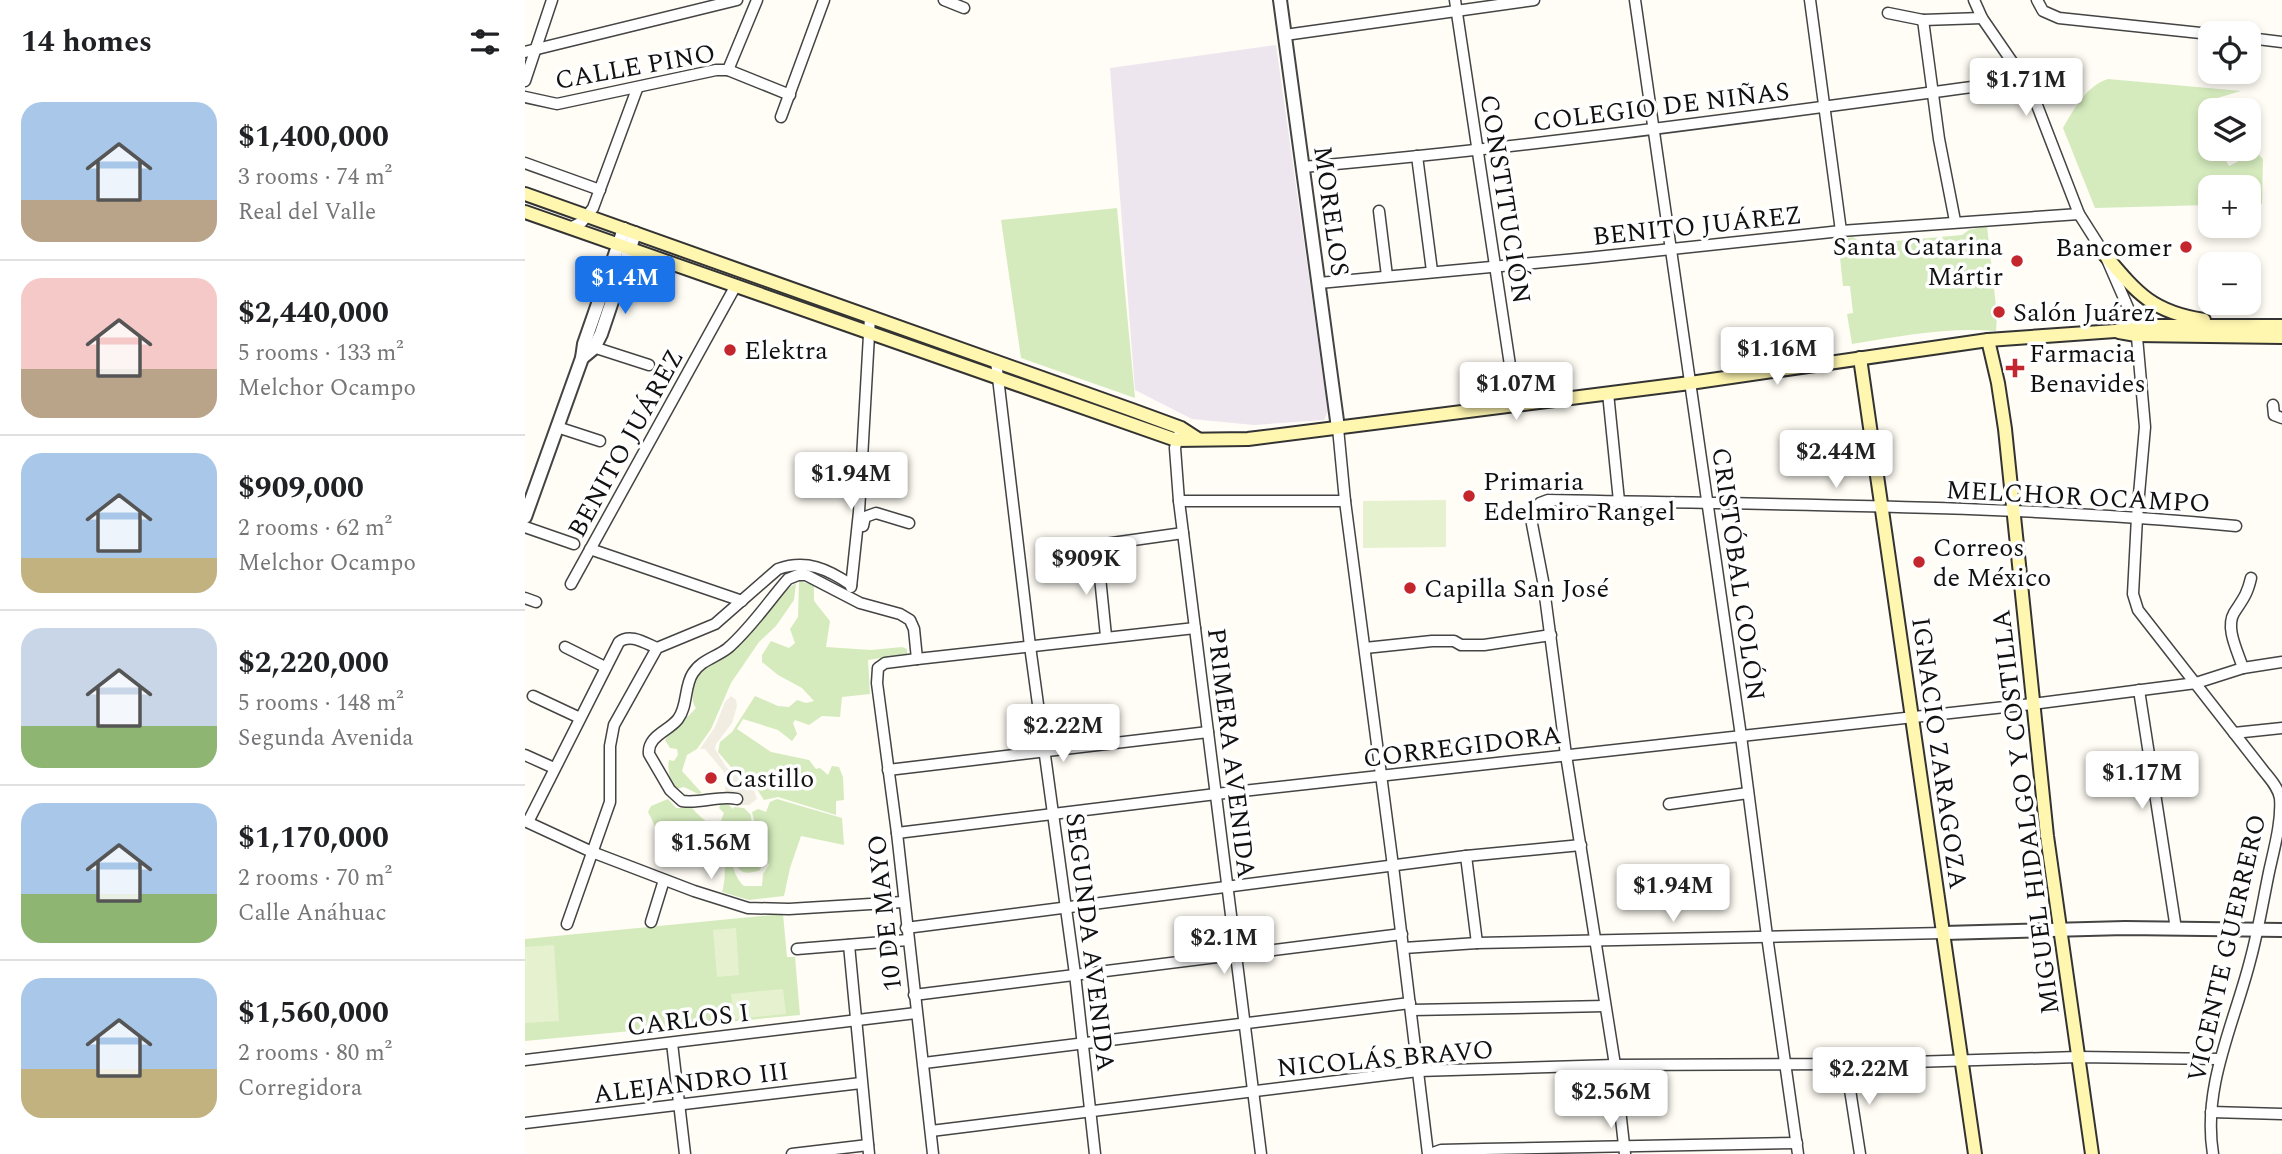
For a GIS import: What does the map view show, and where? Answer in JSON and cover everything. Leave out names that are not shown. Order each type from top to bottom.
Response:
[{"type":"main road","points":[[526,195],[996,361],[1179,434]]},
{"type":"main road","points":[[525,212],[998,378],[1198,439],[1248,439],[1338,428],[2065,333],[2282,327]]},
{"type":"main road","points":[[2105,255],[2136,292],[2158,307],[2195,319],[2245,326]]},
{"type":"main road","points":[[2136,330],[2282,337]]},
{"type":"main road","name":"MIGUEL HIDALGO Y COSTILLA","points":[[1988,341],[1998,383],[2014,511],[2032,704],[2092,1154]]},
{"type":"main road","name":"IGNACIO ZARAGOZA","points":[[1860,358],[1975,1154]]},
{"type":"street","points":[[525,81],[552,0]]},
{"type":"street","points":[[525,52],[737,0]]},
{"type":"street","points":[[728,71],[757,0]]},
{"type":"street","points":[[781,117],[824,0]]},
{"type":"street","points":[[944,0],[964,8]]},
{"type":"street","name":"MORELOS","points":[[1280,0],[1338,428]]},
{"type":"street","points":[[1285,35],[1455,5],[1534,0]]},
{"type":"street","name":"CRISTÓBAL COLÓN","points":[[1635,0],[1798,1149]]},
{"type":"street","points":[[1810,0],[1841,231]]},
{"type":"street","name":"VICENTE GUERRERO","points":[[1974,0],[1982,18],[2024,80],[2049,132],[2079,214],[2105,255],[2136,330],[2145,427],[2137,517],[2133,594],[2135,603],[2163,644],[2280,790],[2278,827],[2251,961],[2220,1059],[2211,1112],[2213,1154]]},
{"type":"street","points":[[2037,0],[2043,10],[2059,18],[2198,33]]},
{"type":"street","name":"CONSTITUCIÓN","points":[[1455,5],[1516,405]]},
{"type":"street","points":[[1888,13],[1923,20],[1982,18]]},
{"type":"street","points":[[1923,20],[1939,139],[1955,221]]},
{"type":"street","points":[[2261,39],[2282,41]]},
{"type":"street","name":"CALLE PINO","points":[[525,97],[557,104],[637,89],[703,72],[728,71],[790,95]]},
{"type":"street","name":"COLEGIO DE NIÑAS","points":[[1303,167],[1652,128],[2024,80]]},
{"type":"street","points":[[570,228],[589,216],[637,89]]},
{"type":"street","points":[[1417,156],[1432,271]]},
{"type":"street","points":[[525,163],[600,190]]},
{"type":"street","points":[[1379,211],[1387,276]]},
{"type":"street","name":"BENITO JUÁREZ","points":[[1319,283],[1841,231],[2079,214]]},
{"type":"street","points":[[525,517],[629,231]]},
{"type":"street","name":"BENITO JUÁREZ","points":[[572,584],[735,287]]},
{"type":"street","points":[[849,598],[859,512],[870,317]]},
{"type":"street","points":[[589,346],[649,365]]},
{"type":"street","name":"SEGUNDA AVENIDA","points":[[996,361],[1030,646],[1084,1044],[1095,1154]]},
{"type":"street","points":[[1608,393],[1619,501]]},
{"type":"street","points":[[2273,405],[2274,415],[2282,418]]},
{"type":"street","points":[[557,427],[600,441]]},
{"type":"street","points":[[1338,428],[1345,501],[1429,1154],[1441,1150],[1798,1149]]},
{"type":"street","name":"PRIMERA AVENIDA","points":[[1179,434],[1179,501],[1261,1154]]},
{"type":"street","name":"MELCHOR OCAMPO","points":[[1551,635],[1532,524],[1532,515],[1540,503],[1548,500],[1708,501],[2014,511],[2137,517],[2236,526]]},
{"type":"street","points":[[1179,501],[1345,501]]},
{"type":"street","points":[[851,585],[858,565],[866,517],[876,513],[909,523]]},
{"type":"street","points":[[525,527],[574,544]]},
{"type":"street","points":[[1106,636],[1097,548],[1105,544],[1183,533]]},
{"type":"street","points":[[590,549],[742,601]]},
{"type":"street","points":[[567,924],[610,802],[610,746],[614,725],[657,648],[715,624],[778,569],[797,564],[814,565],[851,585]]},
{"type":"street","points":[[737,799],[725,797],[681,801],[670,790],[649,754],[651,742],[678,720],[689,681],[698,667],[726,649],[761,613],[788,579],[798,575],[806,575],[849,598],[900,614],[910,620],[914,629],[917,659],[1195,628]]},
{"type":"street","points":[[2243,668],[2231,624],[2234,614],[2248,593],[2251,578]]},
{"type":"street","points":[[525,598],[536,602]]},
{"type":"street","points":[[1365,648],[1432,641],[1484,645],[1551,635],[1566,755],[1615,1065],[1625,1149]]},
{"type":"street","points":[[657,648],[625,637],[619,642],[526,821],[593,852],[734,904],[762,910],[903,902]]},
{"type":"street","points":[[565,647],[605,667]]},
{"type":"street","name":"10 DE MAYO","points":[[917,659],[885,663],[878,668],[877,683],[897,833],[933,1154]]},
{"type":"street","name":"CORREGIDORA","points":[[897,833],[1216,794],[2032,704],[2196,683],[2243,668],[2282,662]]},
{"type":"street","points":[[2139,690],[2176,929]]},
{"type":"street","points":[[533,695],[580,718]]},
{"type":"street","points":[[2234,733],[2282,728]]},
{"type":"street","points":[[888,770],[1208,732]]},
{"type":"street","points":[[525,755],[554,768]]},
{"type":"street","points":[[1669,804],[1748,793]]},
{"type":"street","points":[[907,928],[1466,856],[1581,845]]},
{"type":"street","points":[[1466,856],[1477,943]]},
{"type":"street","points":[[650,922],[664,880]]},
{"type":"street","points":[[1404,948],[1477,943],[1767,936],[2176,929],[2282,930]]},
{"type":"street","points":[[914,995],[1402,934]]},
{"type":"street","points":[[797,949],[908,940]]},
{"type":"street","points":[[792,1154],[869,1149],[849,945]]},
{"type":"street","points":[[923,1063],[1245,1022],[1411,1007],[1605,1006]]},
{"type":"street","name":"CARLOS I","points":[[525,1060],[916,1013]]},
{"type":"street","points":[[672,1043],[685,1154]]},
{"type":"street","name":"NICOLÁS BRAVO","points":[[931,1131],[1418,1071],[2078,1057],[2220,1059]]},
{"type":"street","points":[[1846,1064],[1860,1154]]},
{"type":"street","name":"ALEJANDRO III","points":[[525,1123],[861,1083]]},
{"type":"street","points":[[2211,1112],[2282,1114]]},
{"type":"shaded area","points":[[1276,45],[1328,411],[1324,420],[1254,425],[1192,419],[1135,390],[1110,68]]},
{"type":"shaded area","points":[[731,696],[736,700],[737,706],[732,723],[715,749],[726,767],[753,788],[757,799],[749,805],[732,805],[726,800],[724,772],[705,749],[700,749],[715,727],[725,702]]},
{"type":"green space","points":[[2108,79],[2241,91],[2217,98],[2198,98],[2198,161],[2226,161],[2229,166],[2239,161],[2261,161],[2261,157],[2262,204],[2261,175],[2198,175],[2198,205],[2095,208],[2063,128],[2076,106],[2100,82]]},
{"type":"green space","points":[[1117,208],[1135,398],[1021,358],[1001,220]]},
{"type":"green space","points":[[1987,226],[1997,315],[1996,331],[1942,331],[1852,344],[1847,314],[1853,313],[1850,286],[1843,286],[1838,239],[1853,237],[1863,244],[1962,235],[1969,230]]},
{"type":"green space","points":[[1446,500],[1446,547],[1363,548],[1363,501]]},
{"type":"green space","points":[[799,581],[814,585],[814,601],[830,621],[826,647],[907,649],[907,654],[868,660],[870,694],[842,697],[840,717],[822,716],[809,725],[795,720],[793,723],[797,734],[792,741],[778,730],[743,719],[737,729],[771,752],[809,760],[816,769],[820,768],[828,775],[832,766],[839,767],[843,777],[844,800],[836,801],[836,815],[778,797],[764,800],[755,786],[731,767],[718,752],[720,742],[732,732],[755,696],[778,706],[789,707],[797,700],[806,703],[814,701],[802,688],[778,675],[762,662],[762,655],[771,641],[789,648],[795,643],[790,629],[798,617]]},
{"type":"green space","points":[[796,583],[794,600],[776,626],[759,642],[731,683],[711,729],[697,749],[687,755],[682,771],[702,793],[698,794],[684,787],[676,789],[668,764],[669,760],[674,761],[678,755],[677,749],[670,748],[665,740],[696,708],[693,695],[698,676],[734,649],[777,599]]},
{"type":"green space","points":[[668,799],[676,808],[692,808],[719,834],[726,845],[737,877],[744,886],[762,886],[763,874],[769,865],[760,847],[752,812],[758,809],[766,812],[770,802],[777,799],[842,818],[844,845],[801,836],[784,896],[749,900],[722,892],[724,856],[717,838],[712,846],[692,839],[689,845],[680,849],[662,838],[648,812],[651,806]]},
{"type":"green space","points":[[725,801],[733,809],[744,808],[751,815],[752,834],[748,837],[762,864],[760,870],[746,873],[736,864],[730,847],[718,828],[724,813],[719,808],[721,802]]},
{"type":"green space","points":[[783,914],[787,957],[795,957],[800,1015],[525,1041],[525,939]]},
{"type":"green space","points":[[736,928],[739,975],[717,977],[713,930]]},
{"type":"green space","points":[[554,945],[559,1021],[525,1023],[525,947]]},
{"type":"green space","points":[[783,989],[786,1014],[734,1019],[731,994]]},
{"type":"place","name":"Bancomer","points":[[2186,247]]},
{"type":"place","name":"Santa Catarina Mártir","points":[[2017,261]]},
{"type":"place","name":"Salón Juárez","points":[[1999,312]]},
{"type":"place","name":"Elektra","points":[[730,350]]},
{"type":"place","name":"Farmacia Benavides","points":[[2015,368]]},
{"type":"place","name":"Primaria Edelmiro Rangel","points":[[1469,496]]},
{"type":"place","name":"Correos de México","points":[[1919,562]]},
{"type":"place","name":"Capilla San José","points":[[1410,588]]},
{"type":"place","name":"Castillo","points":[[711,778]]}]
